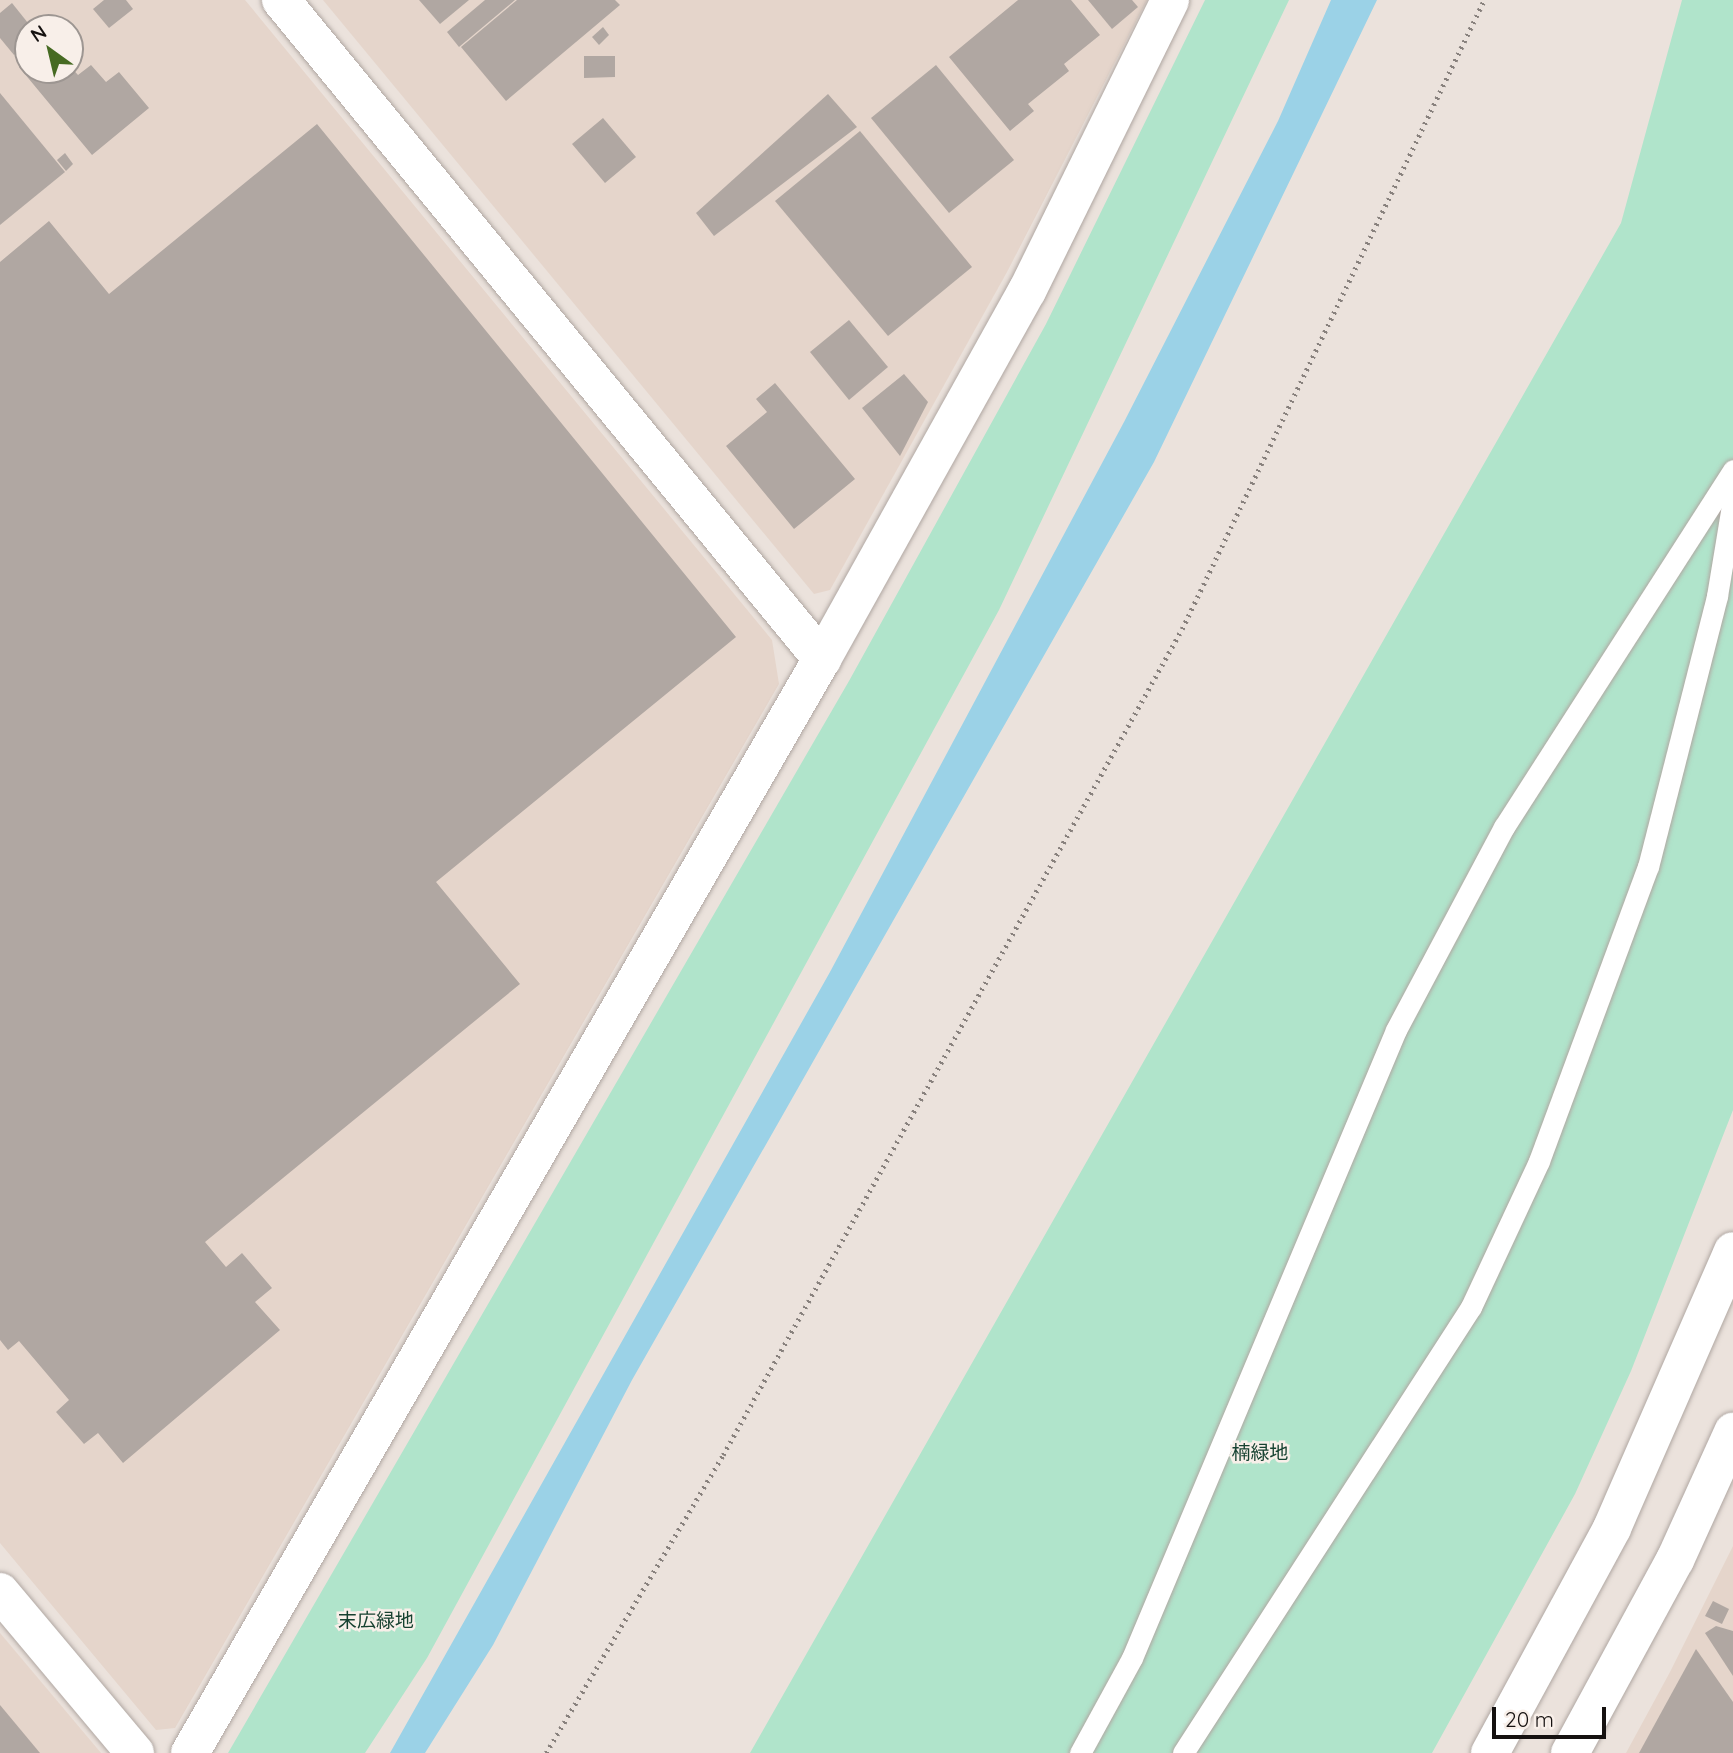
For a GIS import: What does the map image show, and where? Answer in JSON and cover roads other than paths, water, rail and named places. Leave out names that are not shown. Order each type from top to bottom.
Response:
[{"type":"street","points":[[281,0],[822,659]]},
{"type":"street","points":[[190,1753],[822,659],[1027,291],[1170,0]]},
{"type":"street","points":[[1490,1753],[1612,1528],[1733,1251]]},
{"type":"street","points":[[1570,1753],[1675,1560],[1733,1432]]},
{"type":"street","points":[[0,1592],[135,1753]]},
{"type":"lane","points":[[1080,1753],[1132,1658],[1396,1030],[1504,827],[1733,470]]},
{"type":"lane","points":[[1183,1753],[1471,1307],[1539,1161],[1648,867],[1717,596],[1733,499]]},
{"type":"water","points":[[1331,0],[1377,0],[1154,462],[632,1380],[493,1645],[425,1753],[390,1753],[830,972],[1124,422],[1278,121]]},
{"type":"park label","name":"楠緑地","points":[[1260,1453]]},
{"type":"park label","name":"末広緑地","points":[[376,1621]]}]
